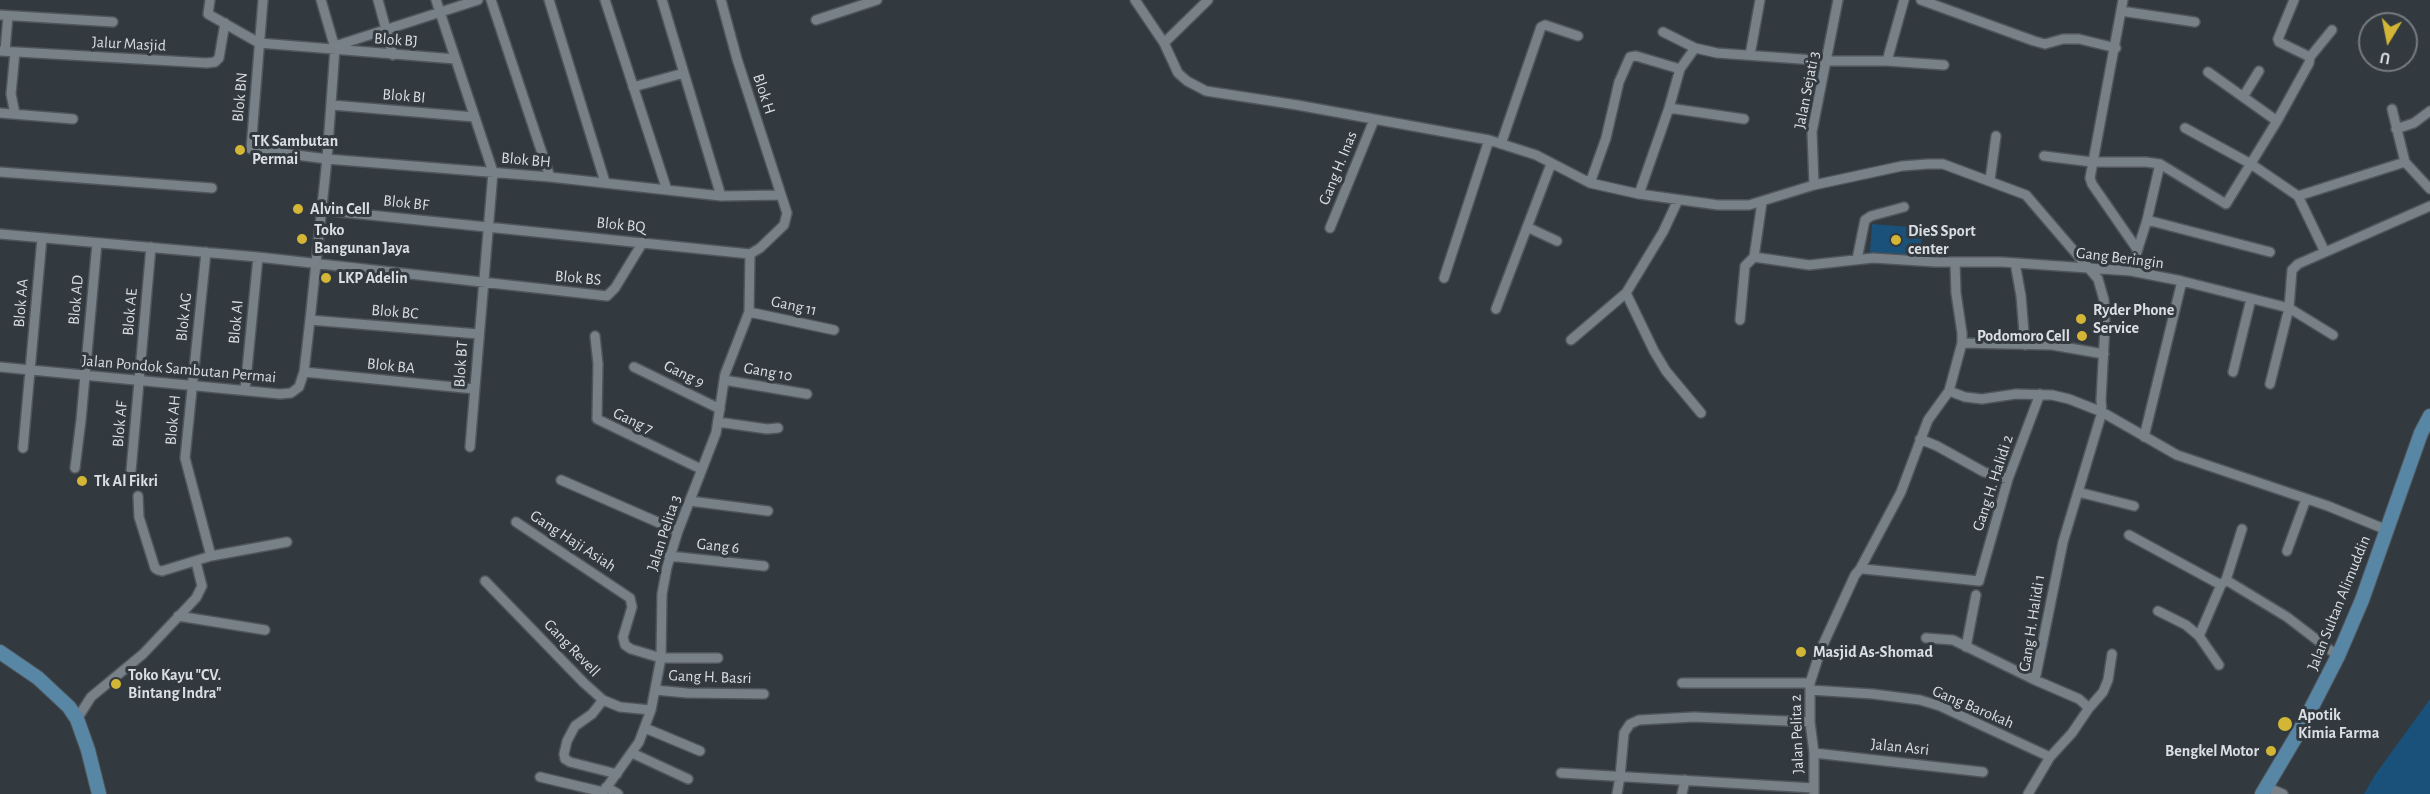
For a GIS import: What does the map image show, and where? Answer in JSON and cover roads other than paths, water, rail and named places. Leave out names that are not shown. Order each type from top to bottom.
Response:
[{"type":"main road","name":"Jalan Sultan Alimuddin","points":[[2264,791],[2300,730],[2338,656],[2362,600],[2421,433],[2430,416]]},
{"type":"main road","points":[[0,652],[38,678],[69,707],[77,719],[88,750],[99,794]]},
{"type":"street","points":[[210,0],[208,14],[259,43],[263,0]]},
{"type":"street","points":[[304,372],[327,159],[335,48],[321,0]]},
{"type":"street","points":[[378,0],[388,29],[393,55]]},
{"type":"street","points":[[436,0],[493,172]]},
{"type":"street","points":[[335,48],[478,0]]},
{"type":"street","points":[[491,0],[550,177]]},
{"type":"street","points":[[549,0],[605,183]]},
{"type":"street","points":[[605,0],[667,190]]},
{"type":"street","points":[[662,0],[721,195]]},
{"type":"street","name":"Blok H","points":[[722,0],[737,59],[781,195]]},
{"type":"street","points":[[816,20],[877,0]]},
{"type":"street","name":"Gang H. Halidi 1","points":[[1136,0],[1164,43],[1178,73],[1187,81],[1206,91],[1489,140],[1536,155],[1590,183],[1639,194],[1733,206],[1762,202],[1814,185],[1916,164],[1943,165],[1990,180],[2026,195],[2091,270],[2102,289],[2104,300],[2102,412],[2055,574],[2036,680],[2079,699],[2089,708]]},
{"type":"street","points":[[1164,43],[1208,0]]},
{"type":"street","points":[[1750,55],[1760,0]]},
{"type":"street","name":"Jalan Sejati 3","points":[[1814,185],[1812,132],[1828,61],[1838,0]]},
{"type":"street","points":[[1887,61],[1904,0]]},
{"type":"street","points":[[1921,0],[2045,44],[2063,39],[2079,39],[2116,48]]},
{"type":"street","points":[[2123,0],[2116,48],[2090,178],[2138,249]]},
{"type":"street","points":[[2294,0],[2278,39],[2279,42],[2310,57]]},
{"type":"street","points":[[2121,11],[2195,22]]},
{"type":"street","points":[[2,51],[4,16],[113,21]]},
{"type":"street","name":"Jalur Masjid","points":[[2,51],[215,62],[219,58],[225,23]]},
{"type":"street","points":[[1501,144],[1541,27],[1545,25],[1578,36]]},
{"type":"street","points":[[2044,156],[2092,162],[2160,164],[2226,204],[2277,121],[2309,63],[2310,57],[2332,30]]},
{"type":"street","points":[[1663,32],[1695,48],[1718,53],[1828,61],[1887,61],[1944,65]]},
{"type":"street","name":"Blok BJ","points":[[259,43],[455,59]]},
{"type":"street","name":"Blok BN","points":[[259,43],[251,149],[327,159]]},
{"type":"street","points":[[1639,194],[1680,69],[1695,48]]},
{"type":"street","points":[[15,52],[11,94],[15,114]]},
{"type":"street","points":[[1590,183],[1606,138],[1619,82],[1630,57],[1636,56],[1680,69]]},
{"type":"street","points":[[2243,97],[2259,71]]},
{"type":"street","points":[[2208,72],[2277,121]]},
{"type":"street","points":[[633,87],[684,73]]},
{"type":"street","name":"Blok BI","points":[[332,105],[474,117]]},
{"type":"street","points":[[1669,108],[1744,119]]},
{"type":"street","points":[[2392,109],[2405,162],[2430,189]]},
{"type":"street","points":[[2396,129],[2414,123],[2430,111]]},
{"type":"street","points":[[0,113],[73,119]]},
{"type":"street","name":"Gang H. Inas","points":[[1330,228],[1374,120]]},
{"type":"street","points":[[2185,128],[2251,164],[2298,196],[2325,252]]},
{"type":"street","points":[[1990,180],[1996,136]]},
{"type":"street","points":[[1444,278],[1489,140]]},
{"type":"street","name":"Blok BH","points":[[327,159],[550,177],[721,195],[781,195]]},
{"type":"street","points":[[2298,196],[2405,162]]},
{"type":"street","points":[[1496,309],[1551,164]]},
{"type":"street","points":[[2131,272],[2147,220],[2160,164]]},
{"type":"street","points":[[0,172],[212,188]]},
{"type":"street","name":"Blok BT","points":[[470,447],[493,172]]},
{"type":"street","points":[[749,312],[750,254],[760,248],[786,223],[787,213],[781,195]]},
{"type":"street","points":[[1571,340],[1626,293],[1663,232],[1678,200]]},
{"type":"street","points":[[1740,320],[1745,266],[1754,257],[1762,202]]},
{"type":"street","points":[[2270,384],[2289,308],[2292,270],[2298,264],[2430,206]]},
{"type":"street","points":[[1857,259],[1865,220],[1871,216],[1904,207]]},
{"type":"street","name":"Blok BF","points":[[321,210],[488,227]]},
{"type":"street","points":[[2147,220],[2270,252]]},
{"type":"street","name":"Blok BQ","points":[[488,227],[750,254]]},
{"type":"street","points":[[1527,227],[1557,241]]},
{"type":"street","points":[[0,234],[258,257],[483,283]]},
{"type":"street","name":"Blok AA","points":[[23,448],[42,238]]},
{"type":"street","name":"Blok BS","points":[[483,283],[607,297],[643,242]]},
{"type":"street","name":"Blok AD","points":[[75,468],[97,243]]},
{"type":"street","name":"Blok AE","points":[[139,379],[151,247]]},
{"type":"street","name":"Blok AG","points":[[191,385],[206,252]]},
{"type":"street","name":"Blok AI","points":[[245,390],[258,257]]},
{"type":"street","name":"Gang Beringin","points":[[1754,257],[1809,265],[1827,265],[1857,259],[2014,262],[2131,272],[2182,281],[2289,308],[2333,335]]},
{"type":"street","points":[[1955,262],[1956,292],[1962,320],[1962,343],[1949,391],[1965,397],[1982,399],[2016,394],[2040,394],[2069,399],[2102,412],[2177,455],[2306,499],[2387,530]]},
{"type":"street","points":[[2014,262],[2022,296],[2025,345]]},
{"type":"street","points":[[2144,437],[2182,281]]},
{"type":"street","points":[[1626,293],[1666,371],[1701,413]]},
{"type":"street","points":[[2233,372],[2250,299]]},
{"type":"street","name":"Gang 11","points":[[749,312],[834,330]]},
{"type":"street","name":"Jalan Pelita 3","points":[[604,791],[632,753],[651,711],[661,658],[662,594],[669,556],[718,422],[724,380],[730,358],[749,312]]},
{"type":"street","name":"Blok BC","points":[[310,320],[478,334]]},
{"type":"street","name":"Gang 7","points":[[595,336],[598,364],[597,419],[701,469]]},
{"type":"street","points":[[1962,343],[2052,345],[2104,354]]},
{"type":"street","name":"Gang 9","points":[[634,367],[720,409]]},
{"type":"street","name":"Jalan Pondok Sambutan Permai","points":[[0,368],[139,379],[280,394],[291,393],[299,387],[304,372]]},
{"type":"street","name":"Blok BA","points":[[304,372],[474,389]]},
{"type":"street","name":"Blok AF","points":[[131,471],[139,379]]},
{"type":"street","name":"Gang 10","points":[[724,380],[807,394]]},
{"type":"street","name":"Blok AH","points":[[191,385],[186,461],[211,556]]},
{"type":"street","name":"Jalan Pelita 2","points":[[1813,791],[1814,753],[1810,722],[1810,687],[1821,650],[1857,572],[1902,492],[1928,420],[1949,391]]},
{"type":"street","name":"Gang H. Halidi 2","points":[[1857,572],[1979,581],[2008,479],[2040,394]]},
{"type":"street","points":[[718,422],[766,429],[778,428]]},
{"type":"street","points":[[1920,440],[1937,446],[1984,472],[2008,479]]},
{"type":"street","points":[[561,480],[678,531]]},
{"type":"street","points":[[2079,492],[2134,506]]},
{"type":"street","points":[[138,496],[139,517],[155,567],[162,571],[211,556],[287,542]]},
{"type":"street","points":[[2287,551],[2306,499]]},
{"type":"street","points":[[690,501],[768,511]]},
{"type":"street","name":"Gang Haji Asiah","points":[[516,522],[625,594],[632,602],[632,607],[623,638],[625,645],[661,658]]},
{"type":"street","points":[[2199,636],[2223,582],[2242,529]]},
{"type":"street","points":[[2129,535],[2287,617],[2338,656]]},
{"type":"street","name":"Gang 6","points":[[669,556],[764,566]]},
{"type":"street","points":[[77,719],[91,697],[143,654],[200,592],[201,579],[196,562]]},
{"type":"street","name":"Gang Revell","points":[[485,581],[603,700],[620,706],[651,711]]},
{"type":"street","points":[[1966,647],[1976,595]]},
{"type":"street","points":[[2158,611],[2186,625],[2199,636],[2219,665]]},
{"type":"street","points":[[178,616],[265,630]]},
{"type":"street","points":[[1926,638],[1953,640],[2036,680]]},
{"type":"street","points":[[2028,794],[2050,757],[2072,733],[2103,692],[2108,680],[2112,654]]},
{"type":"street","points":[[661,658],[718,658]]},
{"type":"street","name":"Gang Barokah","points":[[1682,683],[1758,682],[1920,700],[1940,706],[2050,757]]},
{"type":"street","name":"Gang H. Basri","points":[[655,690],[687,693],[764,694]]},
{"type":"street","points":[[603,700],[592,714],[575,726],[567,741],[564,754],[570,762],[616,774]]},
{"type":"street","points":[[1617,794],[1624,733],[1630,724],[1639,720],[1703,717],[1810,722]]},
{"type":"street","points":[[645,728],[700,751]]},
{"type":"street","points":[[632,753],[688,779]]},
{"type":"street","name":"Jalan Asri","points":[[1814,753],[1983,772]]},
{"type":"street","points":[[1561,773],[1685,780],[1751,789],[1813,791]]},
{"type":"street","points":[[540,777],[618,794]]},
{"type":"street","points":[[1682,794],[1685,780]]},
{"type":"street","points":[[2264,791],[2283,794]]},
{"type":"place","name":"TK Sambutan Permai","points":[[240,150]]},
{"type":"place","name":"Alvin Cell","points":[[298,209]]},
{"type":"place","name":"Toko Bangunan Jaya","points":[[302,239]]},
{"type":"place","name":"DieS Sport center","points":[[1896,240]]},
{"type":"place","name":"LKP Adelin","points":[[326,278]]},
{"type":"place","name":"Ryder Phone Service","points":[[2081,319]]},
{"type":"place","name":"Podomoro Cell","points":[[2082,336]]},
{"type":"place","name":"Tk Al Fikri","points":[[82,481]]},
{"type":"place","name":"Masjid As-Shomad","points":[[1801,652]]},
{"type":"place","name":"Toko Kayu \"CV. Bintang Indra\"","points":[[116,684]]},
{"type":"place","name":"Apotik Kimia Farma","points":[[2285,724]]},
{"type":"place","name":"Bengkel Motor","points":[[2271,751]]}]
